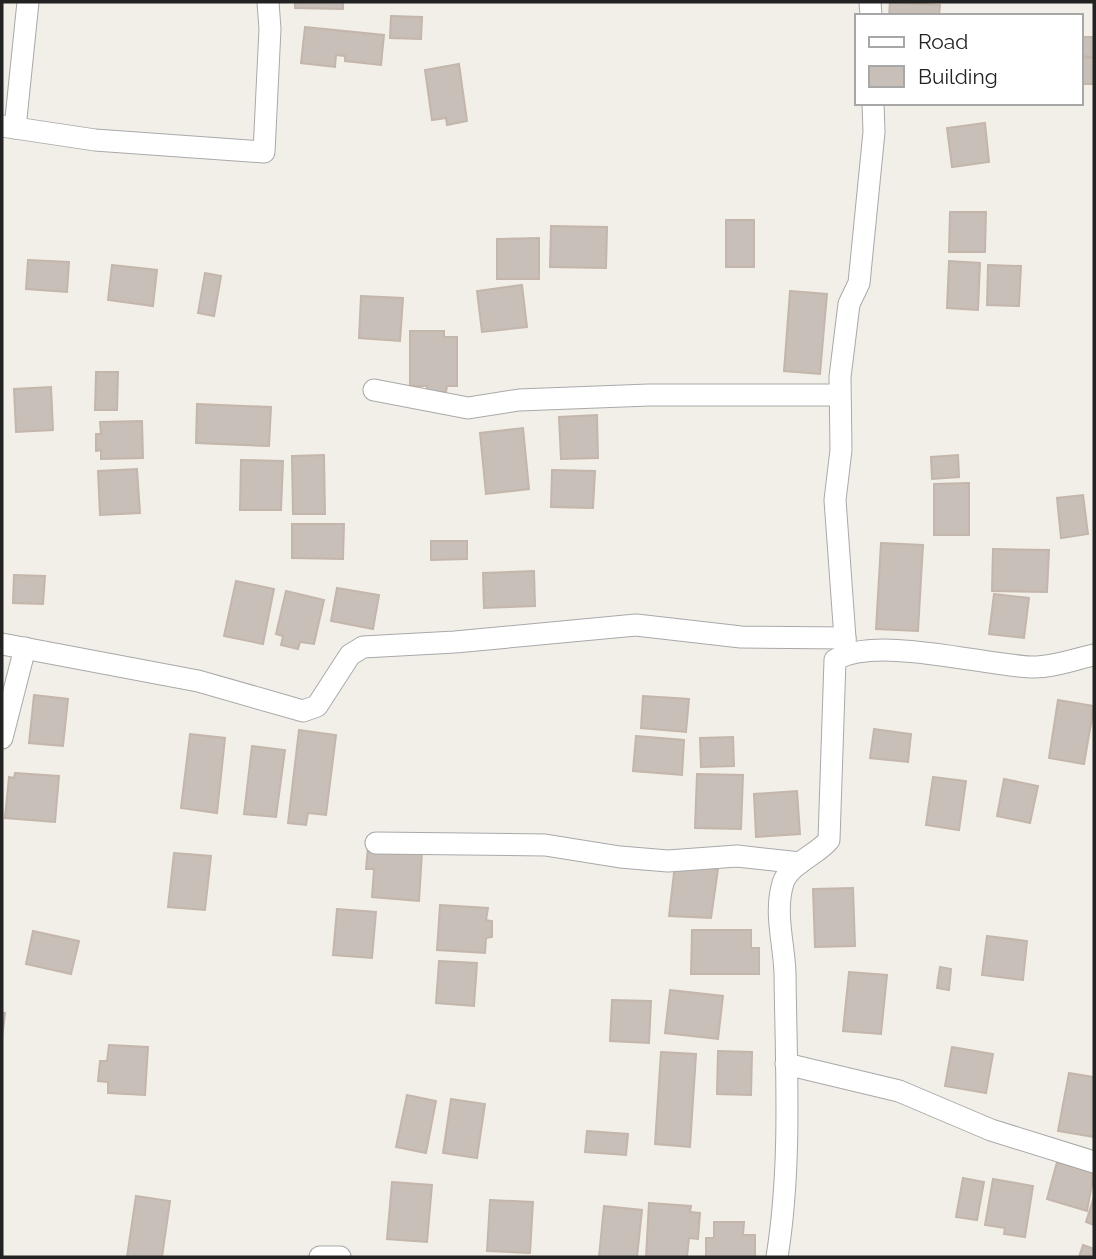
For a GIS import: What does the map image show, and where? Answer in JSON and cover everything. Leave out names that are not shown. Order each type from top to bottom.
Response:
[{"type":"street","points":[[28,2],[8,127],[95,140],[264,152],[270,30],[268,2]]},
{"type":"street","points":[[777,1257],[784,1216],[786,1064],[785,958],[778,906],[783,879],[800,863],[820,851],[829,840],[833,670],[835,660],[845,646],[835,500],[841,450],[839,395],[849,304],[859,283],[874,132],[873,105]]},
{"type":"street","points":[[374,390],[468,408],[519,400],[649,395],[839,395]]},
{"type":"street","points":[[2,643],[198,681],[303,711],[317,706],[351,655],[363,647],[455,642],[636,625],[901,651],[1034,668],[1094,656]]},
{"type":"street","points":[[2,737],[25,648]]},
{"type":"street","points":[[376,843],[545,845],[656,860],[737,856],[800,863]]},
{"type":"street","points":[[786,1064],[899,1091],[990,1130],[1094,1162]]},
{"type":"street","points":[[320,1257],[340,1257]]},
{"type":"building","points":[[295,2],[343,2],[343,9],[295,8]]},
{"type":"building","points":[[890,2],[940,5],[939,14],[889,14]]},
{"type":"building","points":[[391,16],[422,17],[421,39],[390,38]]},
{"type":"building","points":[[305,27],[384,35],[381,65],[345,61],[345,56],[336,55],[335,67],[301,63]]},
{"type":"building","points":[[1082,37],[1094,37],[1094,57],[1082,56]]},
{"type":"building","points":[[1082,58],[1094,58],[1094,84],[1082,84]]},
{"type":"building","points":[[459,64],[467,121],[447,125],[446,118],[432,120],[425,70]]},
{"type":"building","points":[[985,123],[989,162],[952,167],[947,128]]},
{"type":"building","points":[[950,212],[986,212],[985,252],[949,252]]},
{"type":"building","points":[[726,220],[754,220],[754,267],[726,267]]},
{"type":"building","points":[[551,226],[607,227],[606,268],[550,267]]},
{"type":"building","points":[[539,238],[539,279],[497,279],[497,239]]},
{"type":"building","points":[[28,260],[69,262],[67,292],[26,289]]},
{"type":"building","points":[[949,261],[980,263],[978,310],[947,308]]},
{"type":"building","points":[[112,265],[157,270],[153,306],[108,300]]},
{"type":"building","points":[[988,265],[1021,266],[1019,306],[987,305]]},
{"type":"building","points":[[205,273],[221,276],[214,316],[198,313]]},
{"type":"building","points":[[522,285],[527,327],[482,332],[477,291]]},
{"type":"building","points":[[790,291],[827,294],[820,374],[784,371]]},
{"type":"building","points":[[361,296],[403,298],[400,341],[359,338]]},
{"type":"building","points":[[410,331],[444,331],[444,337],[457,337],[457,386],[447,386],[446,392],[427,391],[427,386],[410,386]]},
{"type":"building","points":[[96,372],[118,372],[117,410],[95,410]]},
{"type":"building","points":[[51,387],[53,430],[16,432],[14,389]]},
{"type":"building","points":[[197,404],[271,407],[269,446],[196,443]]},
{"type":"building","points":[[597,415],[598,458],[561,459],[559,417]]},
{"type":"building","points":[[142,421],[143,458],[101,459],[101,450],[96,451],[96,434],[101,434],[100,422]]},
{"type":"building","points":[[523,428],[529,489],[486,494],[480,433]]},
{"type":"building","points":[[324,455],[325,514],[293,514],[292,456]]},
{"type":"building","points":[[958,455],[959,477],[932,479],[931,457]]},
{"type":"building","points":[[241,460],[283,461],[281,510],[240,510]]},
{"type":"building","points":[[137,469],[140,513],[100,515],[98,471]]},
{"type":"building","points":[[552,470],[595,471],[593,508],[551,507]]},
{"type":"building","points":[[969,483],[969,535],[934,535],[934,484]]},
{"type":"building","points":[[1083,495],[1088,534],[1061,538],[1057,498]]},
{"type":"building","points":[[292,524],[344,524],[343,559],[292,558]]},
{"type":"building","points":[[431,541],[467,541],[467,559],[431,560]]},
{"type":"building","points":[[881,543],[923,545],[918,631],[876,629]]},
{"type":"building","points":[[993,549],[1049,550],[1047,592],[992,591]]},
{"type":"building","points":[[534,571],[535,606],[484,608],[483,573]]},
{"type":"building","points":[[14,575],[45,576],[43,604],[13,603]]},
{"type":"building","points":[[236,581],[274,589],[263,644],[224,636]]},
{"type":"building","points":[[337,588],[379,595],[373,629],[331,621]]},
{"type":"building","points":[[286,591],[324,600],[314,644],[300,642],[298,649],[281,645],[283,636],[276,634]]},
{"type":"building","points":[[994,594],[1029,598],[1024,638],[989,634]]},
{"type":"building","points":[[34,695],[68,699],[63,746],[29,743]]},
{"type":"building","points":[[643,696],[689,699],[686,732],[641,728]]},
{"type":"building","points":[[1058,700],[1094,706],[1084,764],[1049,758]]},
{"type":"building","points":[[874,729],[911,734],[908,762],[870,758]]},
{"type":"building","points":[[299,730],[336,735],[326,815],[308,813],[306,825],[288,823]]},
{"type":"building","points":[[190,734],[225,738],[217,813],[181,808]]},
{"type":"building","points":[[636,736],[684,740],[682,775],[633,771]]},
{"type":"building","points":[[733,737],[734,766],[701,767],[700,738]]},
{"type":"building","points":[[252,746],[285,750],[276,817],[244,814]]},
{"type":"building","points":[[15,773],[59,776],[55,822],[5,818],[9,777],[14,778]]},
{"type":"building","points":[[697,774],[743,775],[741,829],[695,828]]},
{"type":"building","points":[[933,777],[966,781],[959,830],[926,825]]},
{"type":"building","points":[[1004,779],[1038,786],[1030,823],[997,816]]},
{"type":"building","points":[[797,791],[800,834],[756,837],[754,794]]},
{"type":"building","points":[[368,847],[422,852],[419,901],[372,897],[374,869],[366,869]]},
{"type":"building","points":[[174,853],[211,856],[205,910],[168,907]]},
{"type":"building","points":[[675,864],[718,869],[711,918],[669,916]]},
{"type":"building","points":[[853,888],[855,946],[815,947],[813,889]]},
{"type":"building","points":[[440,905],[488,908],[486,920],[492,921],[492,937],[486,938],[485,953],[437,950]]},
{"type":"building","points":[[337,909],[376,912],[372,958],[333,955]]},
{"type":"building","points":[[692,930],[751,930],[751,948],[759,948],[759,974],[691,974]]},
{"type":"building","points":[[33,931],[79,941],[71,974],[26,964]]},
{"type":"building","points":[[987,936],[1027,941],[1023,980],[982,975]]},
{"type":"building","points":[[439,961],[477,963],[474,1006],[436,1003]]},
{"type":"building","points":[[940,967],[951,969],[949,990],[937,988]]},
{"type":"building","points":[[849,972],[887,975],[881,1034],[843,1031]]},
{"type":"building","points":[[670,990],[723,996],[718,1039],[665,1033]]},
{"type":"building","points":[[612,1000],[651,1001],[649,1043],[610,1041]]},
{"type":"building","points":[[2,1013],[5,1013],[2,1038]]},
{"type":"building","points":[[109,1045],[148,1047],[145,1095],[108,1093],[108,1082],[98,1081],[100,1061],[107,1061]]},
{"type":"building","points":[[952,1047],[993,1054],[986,1093],[945,1086]]},
{"type":"building","points":[[718,1051],[752,1052],[751,1095],[717,1094]]},
{"type":"building","points":[[661,1052],[696,1054],[690,1147],[655,1144]]},
{"type":"building","points":[[1069,1073],[1094,1077],[1094,1137],[1058,1131]]},
{"type":"building","points":[[407,1095],[436,1101],[426,1153],[396,1147]]},
{"type":"building","points":[[451,1099],[485,1104],[477,1158],[443,1153]]},
{"type":"building","points":[[587,1131],[628,1134],[626,1155],[585,1152]]},
{"type":"building","points":[[1057,1162],[1094,1173],[1087,1211],[1047,1199]]},
{"type":"building","points":[[963,1178],[984,1182],[977,1220],[956,1217]]},
{"type":"building","points":[[993,1179],[1033,1186],[1025,1237],[1004,1234],[1005,1228],[985,1225]]},
{"type":"building","points":[[392,1182],[432,1185],[427,1242],[387,1239]]},
{"type":"building","points":[[136,1196],[170,1201],[162,1257],[127,1257]]},
{"type":"building","points":[[1094,1197],[1094,1225],[1086,1222]]},
{"type":"building","points":[[490,1200],[533,1202],[530,1253],[487,1251]]},
{"type":"building","points":[[649,1203],[691,1206],[690,1212],[700,1213],[698,1239],[689,1238],[687,1257],[646,1257]]},
{"type":"building","points":[[604,1206],[642,1210],[637,1257],[599,1257]]},
{"type":"building","points":[[714,1222],[744,1222],[743,1235],[755,1235],[755,1257],[706,1257],[706,1238],[714,1238]]},
{"type":"building","points":[[1083,1245],[1094,1249],[1094,1257],[1079,1257]]}]
